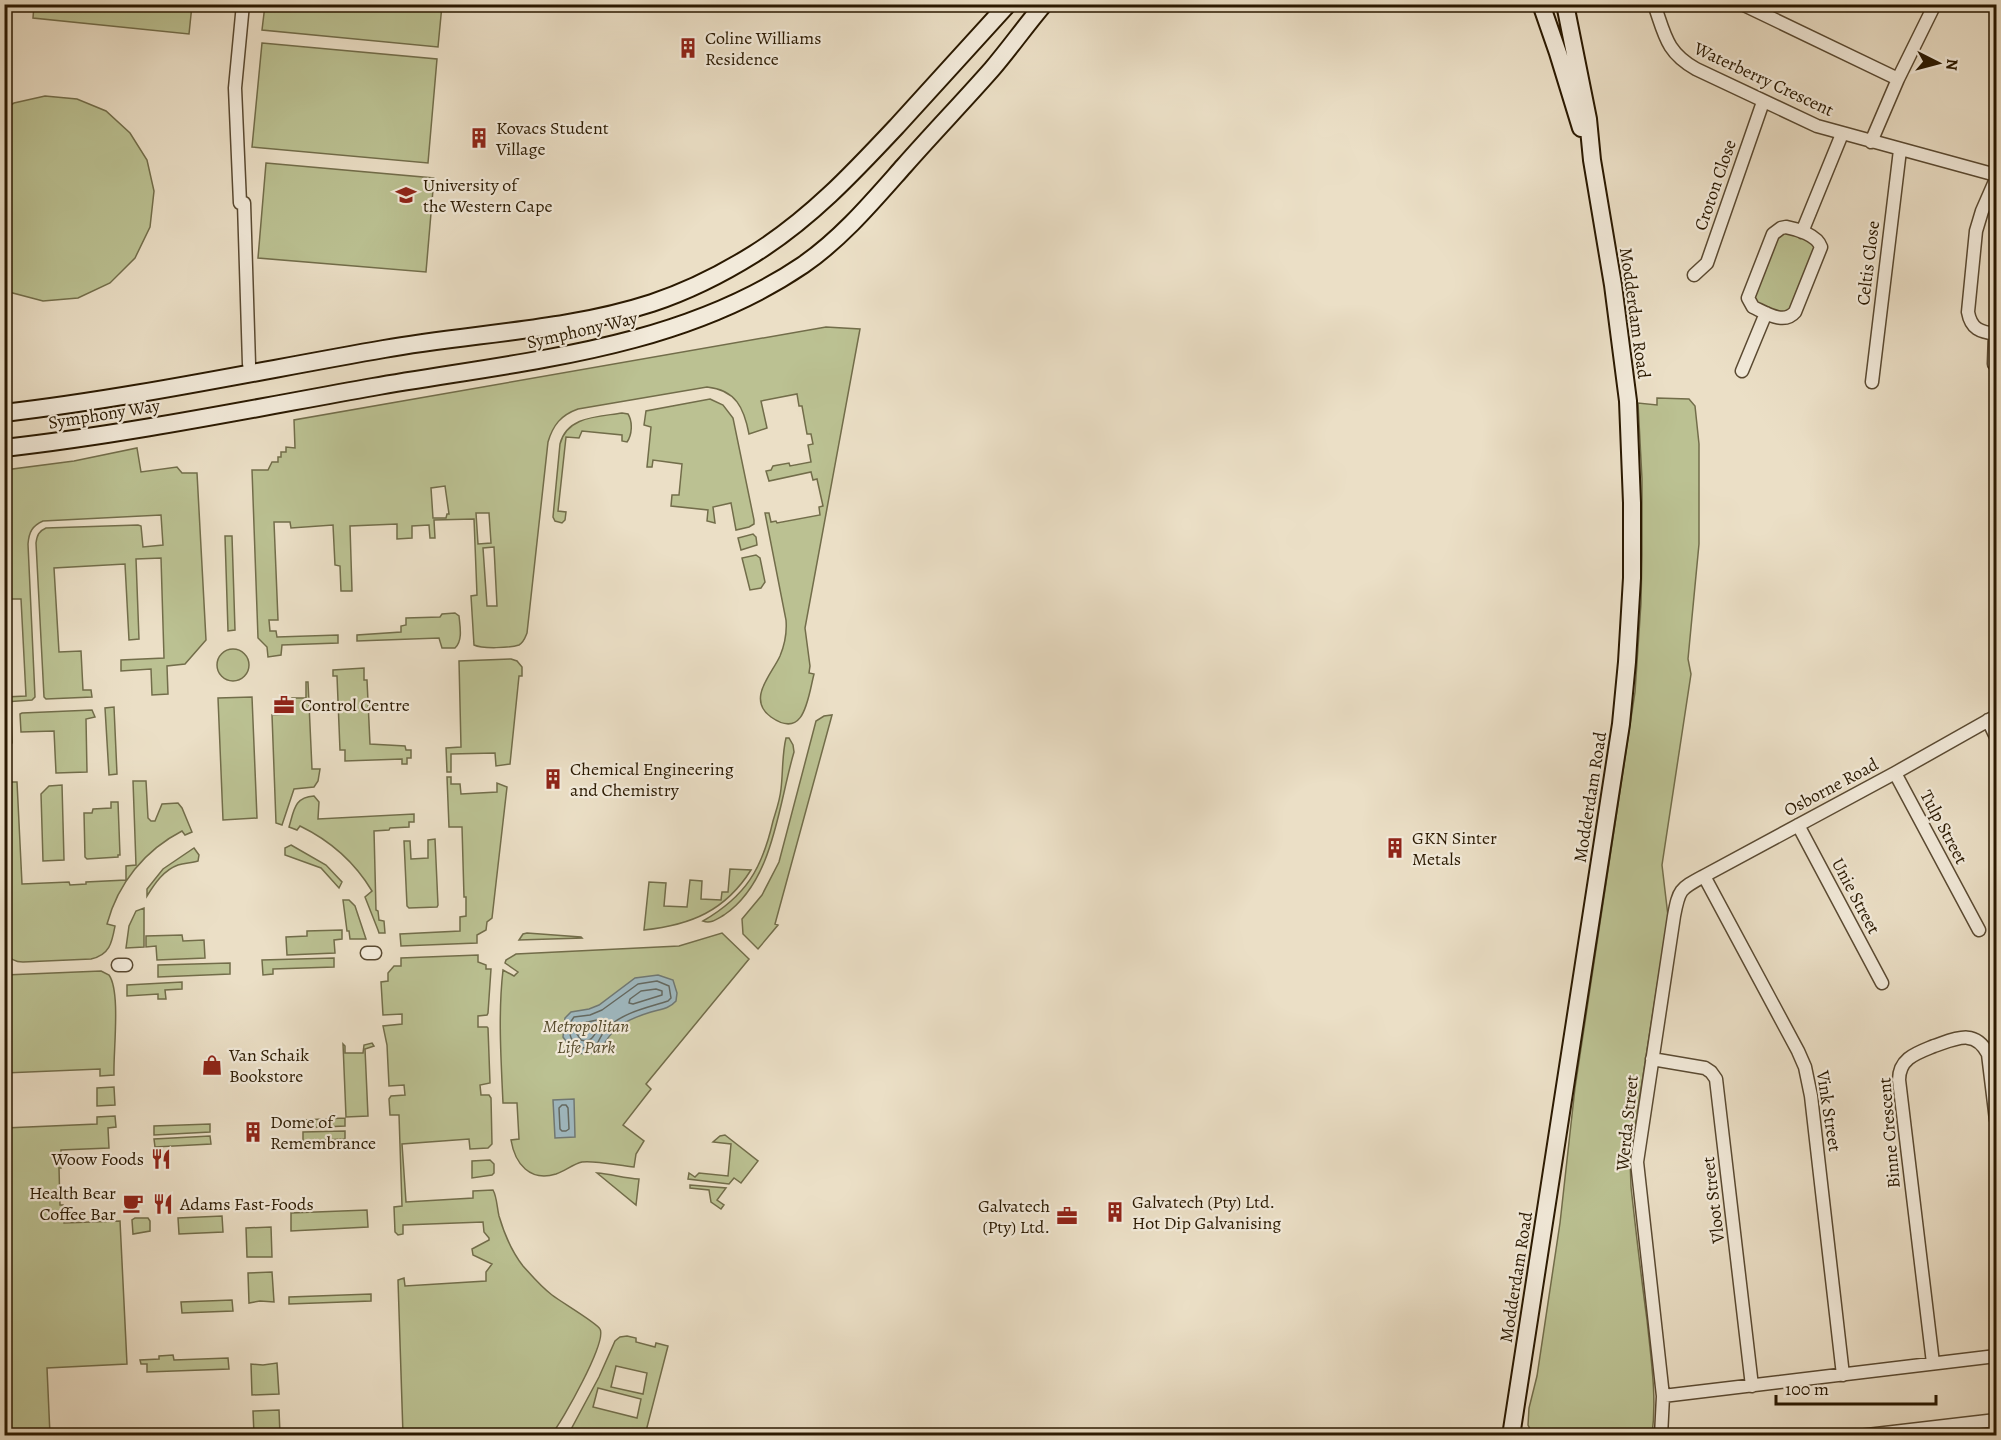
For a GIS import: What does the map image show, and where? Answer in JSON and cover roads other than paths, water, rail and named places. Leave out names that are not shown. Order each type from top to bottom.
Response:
[{"type":"main road","name":"Symphony Way","points":[[4,413],[211,382],[412,344],[571,322],[619,312],[677,294],[754,254],[780,237],[820,205],[860,166],[1008,4]]},
{"type":"main road","name":"Symphony Way","points":[[4,448],[98,436],[535,361],[671,329],[724,308],[766,287],[804,264],[845,231],[994,67],[1044,4]]},
{"type":"main road","name":"Modderdam Road","points":[[1541,4],[1592,160]]},
{"type":"main road","name":"Modderdam Road","points":[[1511,1436],[1621,724],[1632,578],[1632,484],[1628,401],[1588,119],[1566,4]]},
{"type":"street","points":[[243,4],[235,88],[240,203],[244,203],[249,364]]},
{"type":"street","name":"Waterberry Crescent","points":[[1654,4],[1669,46],[1675,55],[1696,69],[1802,120],[1842,134],[1996,177]]},
{"type":"street","points":[[1742,4],[1898,79]]},
{"type":"street","points":[[1871,142],[1898,79],[1935,4]]},
{"type":"street","name":"Croton Close","points":[[1694,275],[1707,263],[1763,102]]},
{"type":"street","points":[[1802,232],[1842,134]]},
{"type":"street","name":"Celtis Close","points":[[1872,381],[1900,150]]},
{"type":"street","points":[[1994,364],[1996,334],[1977,329],[1972,325],[1968,312],[1976,231],[1996,177]]},
{"type":"street","points":[[1786,227],[1815,238],[1821,246],[1795,312],[1786,319],[1766,313],[1753,307],[1748,298],[1773,234],[1786,227]]},
{"type":"street","points":[[1742,371],[1766,313]]},
{"type":"street","points":[[1992,718],[1996,736]]},
{"type":"street","name":"Osborne Road","points":[[1682,888],[1992,718]]},
{"type":"street","name":"Tulp Street","points":[[1895,773],[1979,930]]},
{"type":"street","name":"Unie Street","points":[[1798,825],[1882,983]]},
{"type":"street","name":"Vink Street","points":[[1704,876],[1804,1066],[1811,1096],[1843,1375]]},
{"type":"street","name":"Werda Street","points":[[1661,1436],[1663,1396],[1637,1162],[1674,916],[1682,888]]},
{"type":"street","name":"Binne Crescent","points":[[1933,1363],[1899,1080],[1903,1063],[1914,1054],[1957,1038],[1975,1039],[1983,1045],[1988,1054],[1996,1120]]},
{"type":"street","name":"Vloot Street","points":[[1652,1059],[1705,1068],[1716,1079],[1752,1386]]},
{"type":"street","points":[[1663,1396],[1996,1356]]},
{"type":"street","points":[[1859,1436],[1996,1420]]},
{"type":"water","points":[[658,975],[673,980],[677,993],[676,1001],[671,1006],[636,1017],[621,1025],[599,1050],[593,1053],[574,1053],[563,1037],[565,1018],[571,1012],[599,1005],[635,978]]},
{"type":"water","points":[[574,1099],[575,1137],[555,1138],[553,1100]]},
{"type":"place","name":"Coline Williams Residence","points":[[688,48]]},
{"type":"place","name":"Kovacs Student Village","points":[[479,138]]},
{"type":"place","name":"University of the Western Cape","points":[[406,195]]},
{"type":"place","name":"Control Centre","points":[[284,705]]},
{"type":"place","name":"Chemical Engineering and Chemistry","points":[[553,779]]},
{"type":"place","name":"GKN Sinter Metals","points":[[1395,848]]},
{"type":"place","name":"Van Schaik Bookstore","points":[[212,1065]]},
{"type":"place","name":"Dome of Remembrance","points":[[253,1132]]},
{"type":"place","name":"Woow Foods","points":[[161,1159]]},
{"type":"place","name":"Health Bear Coffee Bar","points":[[133,1203]]},
{"type":"place","name":"Adams Fast-Foods","points":[[163,1204]]},
{"type":"place","name":"Galvatech (Pty) Ltd. Hot Dip Galvanising","points":[[1115,1212]]},
{"type":"place","name":"Galvatech (Pty) Ltd.","points":[[1067,1216]]},
{"type":"park label","name":"Metropolitan Life Park","points":[[586,1036]]}]
